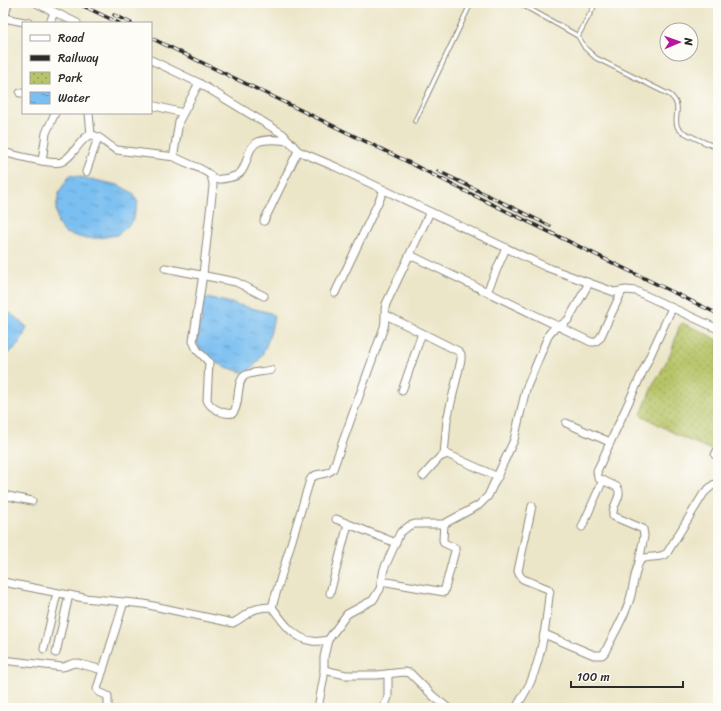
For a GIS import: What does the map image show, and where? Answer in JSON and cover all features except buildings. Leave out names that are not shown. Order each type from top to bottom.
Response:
[{"type":"street","points":[[8,3],[4,21],[22,22]]},
{"type":"street","points":[[36,3],[75,22]]},
{"type":"street","points":[[50,22],[54,12]]},
{"type":"street","points":[[152,60],[199,83],[283,134],[298,151],[336,166],[546,267],[614,292],[636,291],[718,329]]},
{"type":"street","points":[[175,157],[174,153],[177,126],[199,83]]},
{"type":"street","points":[[152,105],[183,113]]},
{"type":"street","points":[[42,161],[46,133],[55,114]]},
{"type":"street","points":[[89,114],[91,135]]},
{"type":"street","points":[[3,152],[42,161],[61,162],[70,155],[87,136],[91,135],[117,150],[175,157],[206,172],[211,176],[213,186],[203,274],[193,341],[197,350],[209,362],[207,400],[209,405],[214,409],[229,414],[233,413],[242,378],[245,375],[271,370]]},
{"type":"street","points":[[86,172],[98,138]]},
{"type":"street","points":[[212,180],[238,175],[251,148],[258,142],[264,140],[289,141]]},
{"type":"street","points":[[264,221],[298,151]]},
{"type":"street","points":[[335,293],[384,190]]},
{"type":"street","points":[[272,607],[310,480],[312,476],[316,474],[326,474],[333,469],[384,327],[386,304],[430,212]]},
{"type":"street","points":[[487,292],[506,248]]},
{"type":"street","points":[[410,255],[591,342],[598,341],[600,338],[622,291]]},
{"type":"street","points":[[165,268],[203,274],[240,283],[264,296]]},
{"type":"street","points":[[318,708],[324,676],[324,657],[328,640],[347,614],[373,600],[380,589],[384,569],[400,534],[409,526],[414,524],[444,524],[484,501],[488,496],[514,440],[526,389],[549,334],[551,330],[568,320],[589,283]]},
{"type":"street","points":[[544,634],[594,655],[602,655],[605,652],[630,601],[644,536],[643,529],[613,516],[612,511],[619,495],[619,489],[598,478],[597,471],[672,308]]},
{"type":"street","points":[[386,315],[458,351],[461,354],[461,360],[446,420],[444,455]]},
{"type":"street","points":[[402,391],[422,333]]},
{"type":"street","points":[[566,423],[610,442]]},
{"type":"street","points":[[423,476],[440,457],[444,455],[451,455],[498,477]]},
{"type":"street","points":[[582,527],[603,480]]},
{"type":"street","points":[[639,562],[644,558],[659,557],[667,553],[704,493],[712,485],[718,483]]},
{"type":"street","points":[[3,495],[32,501]]},
{"type":"street","points":[[516,708],[531,680],[544,634],[550,592],[548,588],[523,579],[518,571],[532,506]]},
{"type":"street","points":[[336,520],[396,543]]},
{"type":"street","points":[[330,593],[348,524]]},
{"type":"street","points":[[381,581],[444,592],[456,551],[455,548],[444,543],[442,540],[444,524]]},
{"type":"street","points":[[3,582],[69,595],[144,604],[233,624],[254,609],[272,607]]},
{"type":"street","points":[[44,648],[57,593]]},
{"type":"street","points":[[56,653],[69,595]]},
{"type":"street","points":[[108,708],[108,696],[97,689],[124,602]]},
{"type":"street","points":[[272,607],[291,631],[312,641],[328,640]]},
{"type":"street","points":[[3,660],[62,668],[72,663],[76,663],[103,670]]},
{"type":"street","points":[[324,670],[346,675],[410,673],[433,696],[448,708]]},
{"type":"street","points":[[384,708],[388,697],[388,674]]},
{"type":"lane","points":[[415,121],[471,3]]},
{"type":"lane","points":[[519,3],[578,36],[585,48],[596,58],[670,95],[676,102],[677,125],[681,131],[718,148]]},
{"type":"lane","points":[[578,36],[596,3]]},
{"type":"green space","points":[[682,323],[718,340],[718,444],[712,450],[681,437],[641,415],[653,384],[672,350],[679,327]]},
{"type":"water","points":[[70,175],[118,185],[133,193],[138,203],[132,222],[117,235],[98,238],[83,238],[65,233],[58,224],[56,209],[59,192]]},
{"type":"water","points":[[202,298],[216,299],[217,301],[219,300],[271,313],[274,316],[270,336],[259,360],[245,373],[216,362],[209,358],[199,348],[197,337],[199,323],[202,323],[200,314]]},
{"type":"water","points":[[3,312],[10,313],[27,327],[18,344],[12,351],[3,356]]},
{"type":"railway","points":[[77,3],[117,22]]},
{"type":"railway","points":[[114,15],[129,22]]},
{"type":"railway","points":[[152,38],[718,314]]},
{"type":"railway","points":[[438,171],[550,226]]}]
